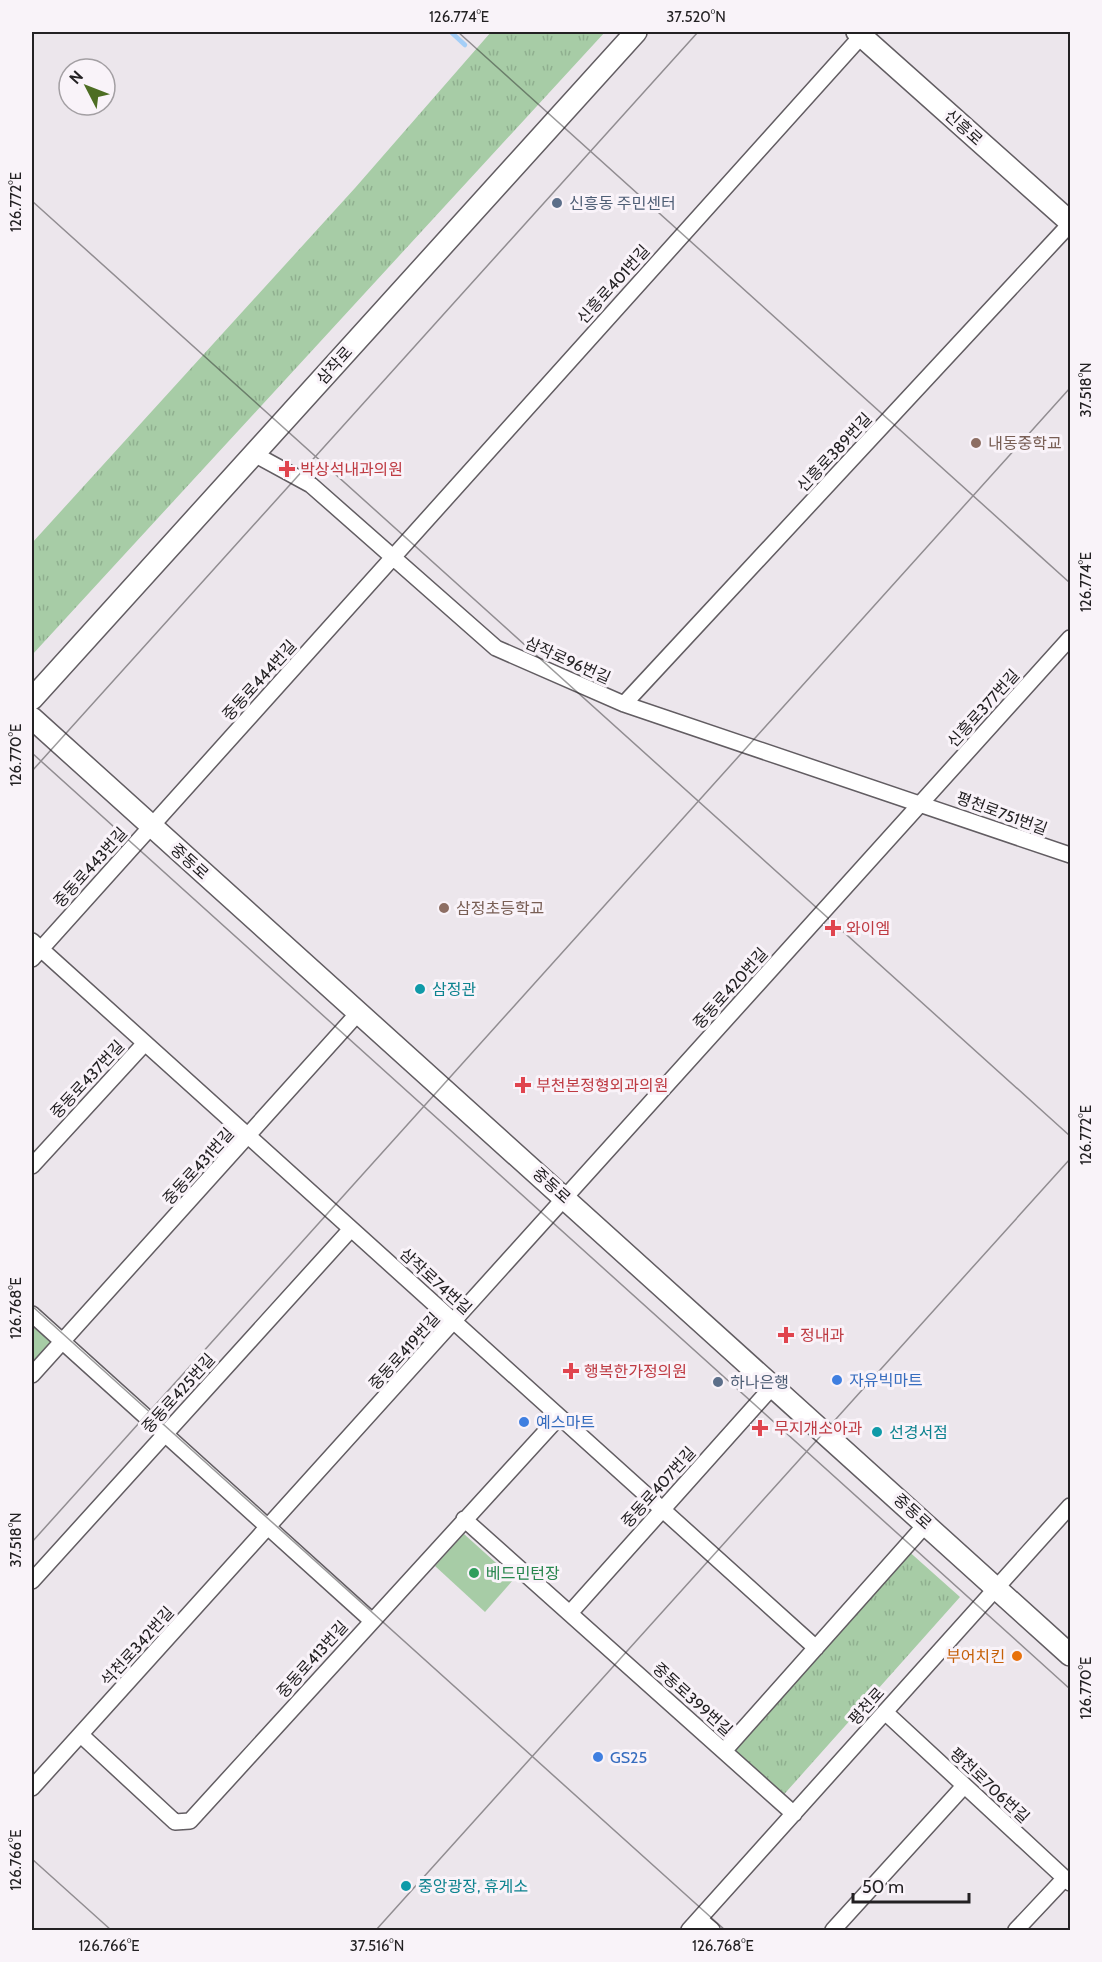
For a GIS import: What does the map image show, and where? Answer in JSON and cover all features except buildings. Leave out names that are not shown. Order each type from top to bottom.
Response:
[{"type":"street","name":"삼작로","points":[[32,699],[636,32]]},
{"type":"street","name":"신흥로","points":[[861,33],[1071,223]]},
{"type":"street","name":"신흥로401번길","points":[[393,558],[861,33]]},
{"type":"street","name":"신흥로389번길","points":[[624,704],[1071,223]]},
{"type":"street","name":"삼작로96번길","points":[[254,454],[310,485],[496,648],[624,704],[921,802]]},
{"type":"street","name":"중동로444번길","points":[[152,826],[393,558]]},
{"type":"street","name":"신흥로377번길","points":[[921,802],[1071,638]]},
{"type":"street","name":"중동로","points":[[32,718],[1071,1655]]},
{"type":"street","name":"평천로751번길","points":[[921,802],[1071,855]]},
{"type":"street","name":"중동로420번길","points":[[566,1198],[921,802]]},
{"type":"street","name":"중동로443번길","points":[[34,950],[152,826]]},
{"type":"street","name":"삼작로74번길","points":[[34,950],[145,1043],[816,1648]]},
{"type":"street","name":"중동로431번길","points":[[32,1375],[249,1137],[359,1012]]},
{"type":"street","name":"중동로437번길","points":[[32,1166],[145,1043]]},
{"type":"street","name":"중동로419번길","points":[[269,1528],[566,1198]]},
{"type":"street","name":"중동로425번길","points":[[32,1581],[351,1229]]},
{"type":"street","points":[[32,1314],[371,1620]]},
{"type":"street","name":"중동로407번길","points":[[570,1613],[773,1386]]},
{"type":"street","name":"중동로413번길","points":[[81,1735],[175,1822],[190,1821],[371,1620],[559,1417]]},
{"type":"street","name":"평천로","points":[[694,1925],[1071,1506]]},
{"type":"street","name":"중동로399번길","points":[[464,1519],[724,1751],[926,1524]]},
{"type":"street","name":"석천로342번길","points":[[32,1784],[81,1735],[269,1528]]},
{"type":"street","name":"평천로706번길","points":[[885,1712],[1068,1881]]},
{"type":"street","points":[[724,1751],[794,1814]]},
{"type":"street","points":[[833,1930],[964,1786]]},
{"type":"street","points":[[1016,1930],[1068,1881]]},
{"type":"street","points":[[694,1925],[712,1930]]},
{"type":"green space","points":[[491,32],[605,32],[32,655],[32,543],[355,188]]},
{"type":"green space","points":[[32,1314],[61,1342],[32,1375]]},
{"type":"green space","name":"베드민턴장","points":[[464,1534],[514,1579],[485,1612],[435,1566]]},
{"type":"green space","points":[[905,1548],[960,1597],[779,1800],[724,1751]]},
{"type":"waterway","points":[[451,32],[465,45]]},
{"type":"place","name":"신흥동 주민센터","points":[[557,203]]},
{"type":"place","name":"내동중학교","points":[[976,443]]},
{"type":"place","name":"박상석내과의원","points":[[287,469]]},
{"type":"place","name":"삼정초등학교","points":[[444,908]]},
{"type":"place","name":"와이엠","points":[[833,928]]},
{"type":"place","name":"삼정관","points":[[420,989]]},
{"type":"place","name":"부천본정형외과의원","points":[[523,1085]]},
{"type":"place","name":"정내과","points":[[786,1335]]},
{"type":"place","name":"행복한가정의원","points":[[571,1371]]},
{"type":"place","name":"자유빅마트","points":[[837,1380]]},
{"type":"place","name":"하나은행","points":[[718,1382]]},
{"type":"place","name":"예스마트","points":[[524,1422]]},
{"type":"place","name":"무지개소아과","points":[[760,1428]]},
{"type":"place","name":"선경서점","points":[[877,1432]]},
{"type":"place","name":"베드민턴장","points":[[474,1573]]},
{"type":"place","name":"부어치킨","points":[[1017,1656]]},
{"type":"place","name":"GS25","points":[[598,1757]]},
{"type":"place","name":"중앙광장, 휴게소","points":[[406,1886]]}]
